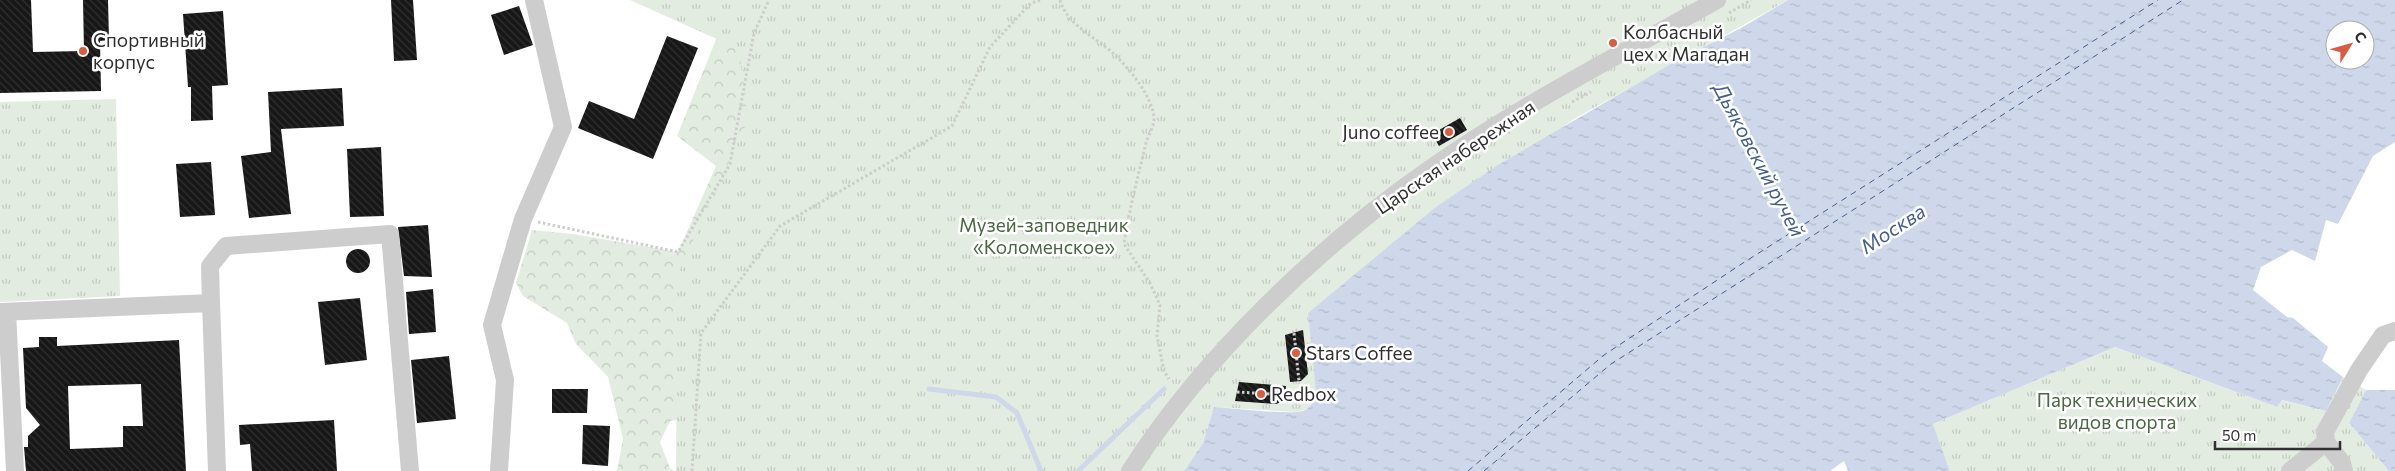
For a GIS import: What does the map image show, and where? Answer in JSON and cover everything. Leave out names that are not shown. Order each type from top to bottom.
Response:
[{"type":"street","points":[[499,471],[505,380],[492,325],[523,218],[563,127],[534,0]]},
{"type":"street","name":"Царская набережная","points":[[1130,471],[1174,407],[1224,351],[1288,286],[1367,215],[1419,176],[1480,136],[1722,7]]},
{"type":"street","points":[[217,471],[210,266],[226,246],[390,234],[410,471]]},
{"type":"street","points":[[15,471],[3,312],[211,303]]},
{"type":"street","points":[[2344,471],[2342,463],[2326,442],[2325,432],[2359,370],[2383,335],[2395,331]]},
{"type":"street","points":[[2290,471],[2326,442]]},
{"type":"path","points":[[523,218],[678,252],[730,164],[754,33],[769,0]]},
{"type":"path","points":[[692,471],[701,333],[774,234],[780,226],[952,126],[990,47],[1031,3],[1041,0]]},
{"type":"path","points":[[1060,0],[1062,8],[1083,30],[1116,56],[1147,96],[1154,119],[1146,142],[1141,172],[1130,204],[1124,244],[1150,282],[1160,305],[1157,336],[1164,371],[1169,379]]},
{"type":"path","points":[[1722,7],[1751,0]]},
{"type":"path","points":[[1568,104],[1594,90]]},
{"type":"path","points":[[1294,333],[1299,381]]},
{"type":"path","points":[[1237,392],[1286,395]]},
{"type":"green space","name":"Музей-заповедник «Коломенское»","points":[[630,0],[1788,0],[1574,119],[1308,313],[1316,382],[1315,399],[1312,404],[1305,410],[1296,412],[1214,407],[1203,443],[1184,471],[676,471],[677,276],[748,120],[739,49]]},
{"type":"green space","points":[[901,0],[698,417],[670,421],[660,442],[670,468],[674,471],[617,471],[623,439],[608,377],[576,344],[567,323],[523,296],[516,283],[532,230],[573,234],[678,252],[716,166],[677,136],[728,10]]},
{"type":"green space","points":[[116,99],[120,296],[0,302],[0,102]]},
{"type":"green space","name":"Парк технических видов спорта","points":[[2115,347],[2277,407],[2281,400],[2326,411],[2343,377],[2366,390],[2349,423],[2389,471],[1950,471],[1933,424]]},
{"type":"water","points":[[1788,0],[2395,0],[2395,142],[2373,156],[2338,224],[2326,220],[2315,261],[2292,250],[2261,267],[2253,290],[2287,317],[2293,318],[2328,347],[2322,361],[2343,377],[2326,411],[2282,400],[2277,407],[2115,347],[1933,424],[1950,471],[1848,471],[1844,461],[1830,471],[1184,471],[1203,443],[1214,407],[1296,412],[1303,411],[1311,405],[1316,390],[1308,313],[1436,207],[1498,165],[1676,61],[1741,28]]},
{"type":"water","points":[[2366,390],[2395,390],[2395,471],[2389,471],[2349,423]]},
{"type":"building","name":"Спортивный корпус","points":[[0,0],[31,0],[33,52],[84,51],[83,0],[108,0],[109,40],[100,41],[101,91],[0,93]]},
{"type":"building","points":[[391,0],[413,0],[417,60],[394,61]]},
{"type":"building","points":[[519,6],[533,45],[504,55],[491,15]]},
{"type":"building","points":[[223,11],[228,85],[212,86],[213,120],[191,121],[191,87],[188,87],[183,14]]},
{"type":"building","points":[[667,36],[698,48],[653,159],[578,128],[589,101],[634,119]]},
{"type":"building","points":[[342,88],[344,126],[281,129],[291,214],[249,218],[241,156],[271,152],[268,92]]},
{"type":"building","name":"Juno coffee","points":[[1460,118],[1467,130],[1439,146],[1432,134]]},
{"type":"building","points":[[381,147],[384,216],[350,217],[347,149]]},
{"type":"building","points":[[211,162],[215,215],[180,217],[176,164]]},
{"type":"building","points":[[428,225],[432,277],[404,276],[398,227]]},
{"type":"building","points":[[358,249],[367,252],[370,261],[367,270],[358,273],[349,270],[346,261],[349,252]]},
{"type":"building","points":[[433,289],[436,332],[409,334],[406,292]]},
{"type":"building","points":[[360,298],[367,360],[325,365],[318,302]]},
{"type":"building","name":"Stars Coffee","points":[[1303,330],[1308,374],[1301,381],[1290,382],[1285,335]]},
{"type":"building","points":[[39,337],[57,337],[57,346],[179,340],[186,471],[26,471],[24,447],[28,447],[28,436],[40,425],[26,408],[23,348],[39,347]],"holes":[[[141,384],[143,426],[123,426],[123,447],[70,449],[68,386]]]},
{"type":"building","points":[[449,356],[456,419],[417,423],[411,360]]},
{"type":"building","name":"Redbox","points":[[1239,382],[1286,386],[1285,396],[1281,402],[1276,404],[1235,401]]},
{"type":"building","points":[[552,389],[588,389],[587,413],[552,413]]},
{"type":"building","points":[[334,420],[337,471],[252,471],[250,444],[240,445],[239,425]]},
{"type":"building","points":[[583,425],[610,426],[608,466],[582,464]]},
{"type":"waterway","points":[[929,389],[996,397],[1017,413],[1041,471]]},
{"type":"waterway","points":[[1078,471],[1164,389]]},
{"type":"ferry route","points":[[1468,471],[1604,355],[1743,263],[2158,0]]},
{"type":"ferry route","points":[[1484,471],[1611,364],[2183,0]]},
{"type":"place","name":"Колбасный цех x Магадан","points":[[1613,43]]},
{"type":"place","name":"Спортивный корпус","points":[[83,51]]},
{"type":"place","name":"Juno coffee","points":[[1449,132]]},
{"type":"place","name":"Stars Coffee","points":[[1296,353]]},
{"type":"place","name":"Redbox","points":[[1261,394]]},
{"type":"water label","name":"Дьяковский ручей","points":[[1759,160]]},
{"type":"water label","name":"Москва","points":[[1893,229]]}]
